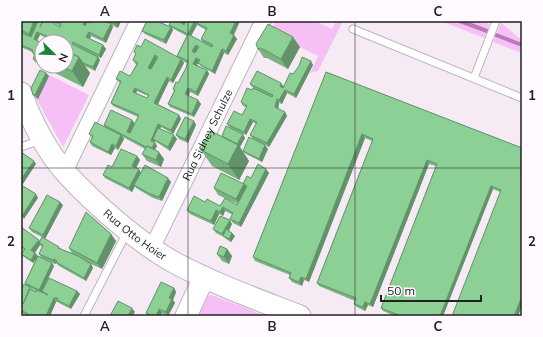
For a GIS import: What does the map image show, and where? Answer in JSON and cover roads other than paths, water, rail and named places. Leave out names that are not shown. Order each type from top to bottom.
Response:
[{"type":"street","points":[[65,171],[138,21]]},
{"type":"street","name":"Rua Sidney Schulze","points":[[152,248],[263,21]]},
{"type":"street","name":"Rua Otto Hoier","points":[[21,93],[43,139],[65,171],[128,230],[176,264],[300,316]]},
{"type":"street","points":[[186,316],[204,277]]},
{"type":"lane","points":[[474,78],[496,21]]},
{"type":"lane","points":[[353,29],[522,98]]},
{"type":"lane","points":[[21,147],[43,139]]},
{"type":"lane","points":[[84,316],[128,230]]},
{"type":"waterway","points":[[460,21],[487,31]]},
{"type":"waterway","points":[[496,35],[522,45]]}]
